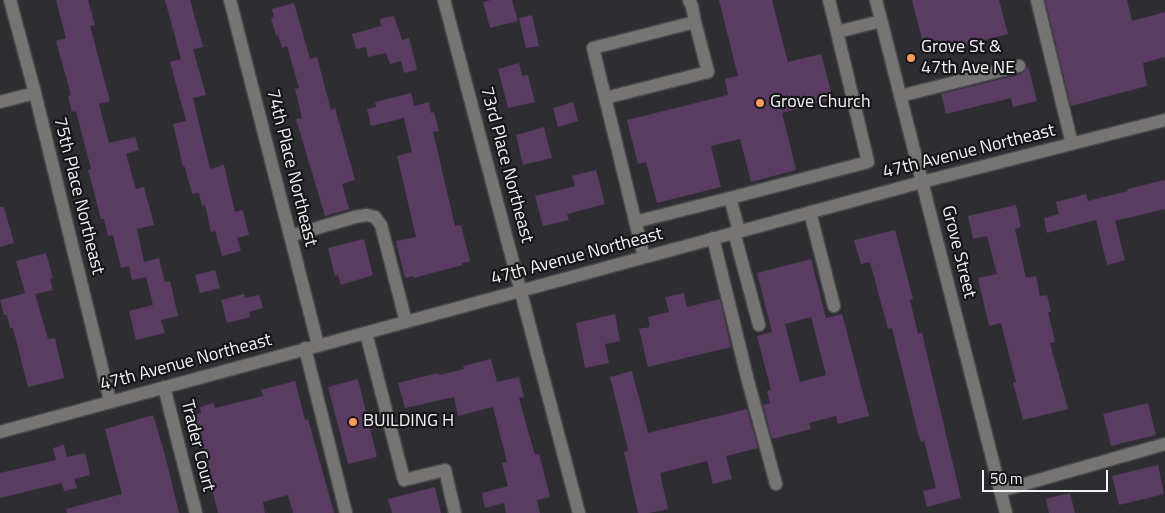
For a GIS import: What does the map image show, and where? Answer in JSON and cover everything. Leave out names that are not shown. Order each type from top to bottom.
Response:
[{"type":"street","name":"75th Place Northeast","points":[[10,0],[35,93],[110,401]]},
{"type":"street","name":"74th Place Northeast","points":[[230,0],[290,236],[346,513]]},
{"type":"street","name":"73rd Place Northeast","points":[[444,0],[579,513]]},
{"type":"street","points":[[605,98],[708,72],[692,6],[688,0]]},
{"type":"street","points":[[635,222],[868,162],[829,0]]},
{"type":"street","name":"Grove Street","points":[[876,0],[1006,513]]},
{"type":"street","points":[[1037,0],[1072,144]]},
{"type":"street","points":[[644,257],[593,48],[695,22]]},
{"type":"street","points":[[837,32],[881,22]]},
{"type":"street","points":[[900,96],[1019,66]]},
{"type":"street","points":[[0,102],[35,93]]},
{"type":"street","name":"47th Avenue Northeast","points":[[0,432],[922,182],[1165,120]]},
{"type":"street","points":[[730,198],[759,326]]},
{"type":"street","points":[[810,212],[834,306]]},
{"type":"street","points":[[290,236],[355,217],[367,215],[375,217],[380,225],[406,322]]},
{"type":"street","points":[[713,238],[748,382],[776,484]]},
{"type":"street","points":[[366,332],[404,480],[445,470],[455,513]]},
{"type":"street","name":"Trader Court","points":[[164,387],[196,513]]},
{"type":"street","points":[[1000,491],[1165,444]]},
{"type":"building","points":[[56,0],[88,0],[95,25],[90,26],[110,101],[99,104],[109,143],[135,137],[139,150],[126,154],[136,189],[144,187],[154,225],[137,229],[144,262],[159,258],[165,282],[170,281],[178,316],[161,320],[165,333],[136,340],[129,311],[153,305],[146,277],[132,280],[129,266],[121,268],[113,235],[108,236],[104,219],[101,219],[88,170],[91,169],[76,111],[72,112],[68,96],[71,95],[56,41],[66,38]]},
{"type":"building","points":[[165,0],[190,0],[203,47],[193,49],[206,95],[193,98],[210,169],[224,165],[235,212],[243,210],[249,235],[237,238],[241,251],[222,256],[215,231],[211,232],[205,205],[202,206],[199,193],[192,194],[185,167],[183,167],[173,124],[186,121],[170,62],[181,59]]},
{"type":"building","points":[[512,0],[518,21],[490,28],[483,2]]},
{"type":"building","points":[[719,0],[772,0],[788,62],[821,54],[833,99],[782,113],[796,170],[751,182],[740,139],[711,146],[721,187],[657,203],[646,162],[638,164],[627,120],[728,95],[725,79],[738,76]]},
{"type":"building","points":[[912,0],[999,0],[1008,34],[926,55]]},
{"type":"building","points":[[1045,0],[1127,0],[1132,21],[1165,12],[1165,57],[1143,63],[1147,86],[1071,106]]},
{"type":"building","points":[[294,3],[310,59],[317,57],[331,110],[335,108],[355,180],[342,184],[349,209],[325,216],[296,119],[302,118],[295,89],[299,88],[287,46],[282,48],[278,35],[276,36],[271,18],[274,17],[272,9]]},
{"type":"building","points":[[532,15],[539,46],[526,48],[519,18]]},
{"type":"building","points":[[394,16],[402,40],[409,38],[417,70],[404,73],[401,61],[390,64],[386,53],[368,57],[366,47],[356,49],[352,34],[381,26],[380,19]]},
{"type":"building","points":[[519,63],[522,76],[528,75],[535,102],[508,108],[498,69]]},
{"type":"building","points":[[1028,66],[1037,101],[1013,107],[1011,98],[946,114],[941,94],[1021,74]]},
{"type":"building","points":[[411,93],[414,106],[429,102],[431,113],[434,112],[439,131],[433,132],[455,226],[461,225],[470,261],[462,263],[462,265],[414,278],[413,276],[405,278],[396,241],[416,237],[397,156],[412,152],[404,118],[371,126],[367,109],[376,107],[375,102]]},
{"type":"building","points":[[573,102],[578,121],[558,127],[553,108]]},
{"type":"building","points":[[544,127],[552,158],[523,165],[516,135]]},
{"type":"building","points":[[596,170],[605,204],[567,214],[569,220],[543,226],[535,196],[575,186],[572,176]]},
{"type":"building","points":[[1165,180],[1165,209],[1115,221],[1125,260],[1107,265],[1096,220],[1047,233],[1044,218],[1059,214],[1056,202],[1086,194],[1088,201]]},
{"type":"building","points":[[1016,205],[1021,227],[1015,229],[1026,278],[1036,276],[1040,296],[1047,295],[1051,312],[1048,312],[1055,342],[1050,343],[1068,409],[1023,420],[1013,383],[1016,382],[1001,323],[989,326],[978,278],[997,274],[987,236],[973,239],[968,216]]},
{"type":"building","points":[[0,207],[4,207],[14,243],[0,247]]},
{"type":"building","points":[[895,230],[913,299],[910,300],[918,334],[922,333],[961,498],[927,507],[923,491],[936,488],[924,441],[921,442],[917,430],[892,328],[888,329],[870,262],[861,264],[854,240]]},
{"type":"building","points":[[364,239],[373,275],[341,285],[338,275],[335,276],[328,248]]},
{"type":"building","points":[[46,253],[53,278],[50,279],[53,290],[35,294],[48,339],[55,338],[64,378],[28,387],[13,328],[10,328],[7,315],[4,315],[0,300],[25,293],[16,261]]},
{"type":"building","points":[[811,259],[826,318],[842,314],[869,416],[838,424],[836,416],[809,423],[811,429],[772,439],[763,405],[770,403],[767,391],[771,390],[757,336],[772,332],[757,273]],"holes":[[[811,317],[826,375],[800,382],[785,324]]]},
{"type":"building","points":[[215,270],[220,288],[200,293],[195,275]]},
{"type":"building","points":[[684,293],[687,307],[720,299],[731,347],[648,367],[639,329],[650,327],[648,317],[669,312],[665,297]]},
{"type":"building","points":[[244,294],[245,298],[259,295],[263,308],[249,312],[250,317],[227,323],[221,300]]},
{"type":"building","points":[[615,314],[620,341],[605,344],[609,363],[585,368],[576,323]]},
{"type":"building","points":[[491,359],[497,382],[519,377],[524,397],[519,398],[535,455],[539,454],[550,497],[537,500],[540,513],[506,513],[504,503],[485,508],[482,493],[508,486],[502,463],[507,462],[493,407],[458,416],[454,397],[405,408],[398,383],[464,369],[463,366]]},
{"type":"building","points":[[632,371],[648,433],[747,409],[758,448],[726,456],[732,479],[713,484],[707,461],[660,473],[668,509],[638,513],[624,452],[628,450],[610,377]]},
{"type":"building","name":"BUILDING H","points":[[358,379],[377,457],[348,464],[328,387]]},
{"type":"building","points":[[295,381],[305,420],[308,419],[334,513],[293,513],[288,495],[263,502],[265,513],[218,513],[193,415],[201,413],[200,407],[214,403],[215,408],[263,396],[261,390]]},
{"type":"building","points":[[1148,403],[1156,435],[1111,446],[1103,414]]},
{"type":"building","points":[[153,415],[179,513],[67,513],[66,509],[122,494],[105,429]]},
{"type":"building","points":[[64,445],[67,457],[85,453],[90,475],[74,479],[77,488],[64,491],[62,483],[0,498],[0,473],[56,460],[53,448]]},
{"type":"building","points":[[1158,465],[1164,494],[1119,505],[1112,476]]},
{"type":"building","points":[[435,487],[441,513],[392,513],[388,499]]},
{"type":"building","points":[[1070,493],[1075,513],[1049,513],[1046,499]]},
{"type":"place","name":"Grove St & 47th Ave NE","points":[[911,58]]},
{"type":"place","name":"Grove Church","points":[[760,103]]},
{"type":"place","name":"BUILDING H","points":[[353,422]]}]
